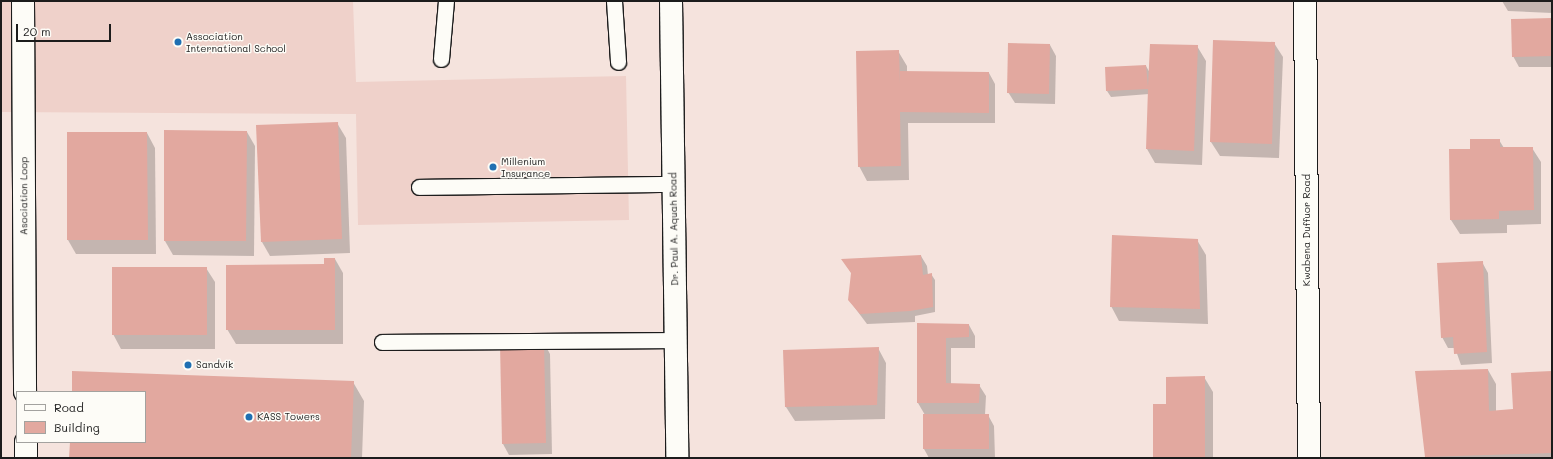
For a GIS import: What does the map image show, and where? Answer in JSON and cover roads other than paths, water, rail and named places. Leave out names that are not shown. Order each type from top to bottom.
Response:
[{"type":"street","name":"Asociation Loop","points":[[23,1],[25,391]]},
{"type":"street","name":"Dr. Paul A. Aquah Road","points":[[671,1],[676,458]]},
{"type":"street","name":"Kwabena Duffuor Road","points":[[1305,1],[1309,458]]},
{"type":"street","points":[[26,443],[26,458]]},
{"type":"lane","points":[[440,59],[446,1]]},
{"type":"lane","points":[[614,1],[618,62]]},
{"type":"lane","points":[[419,187],[673,184]]},
{"type":"lane","points":[[382,342],[675,340]]},
{"type":"place","name":"Association International School","points":[[178,42]]},
{"type":"place","name":"Millenium Insurance","points":[[493,167]]},
{"type":"place","name":"Sandvik","points":[[188,365]]},
{"type":"place","name":"KASS Towers","points":[[249,417]]}]
